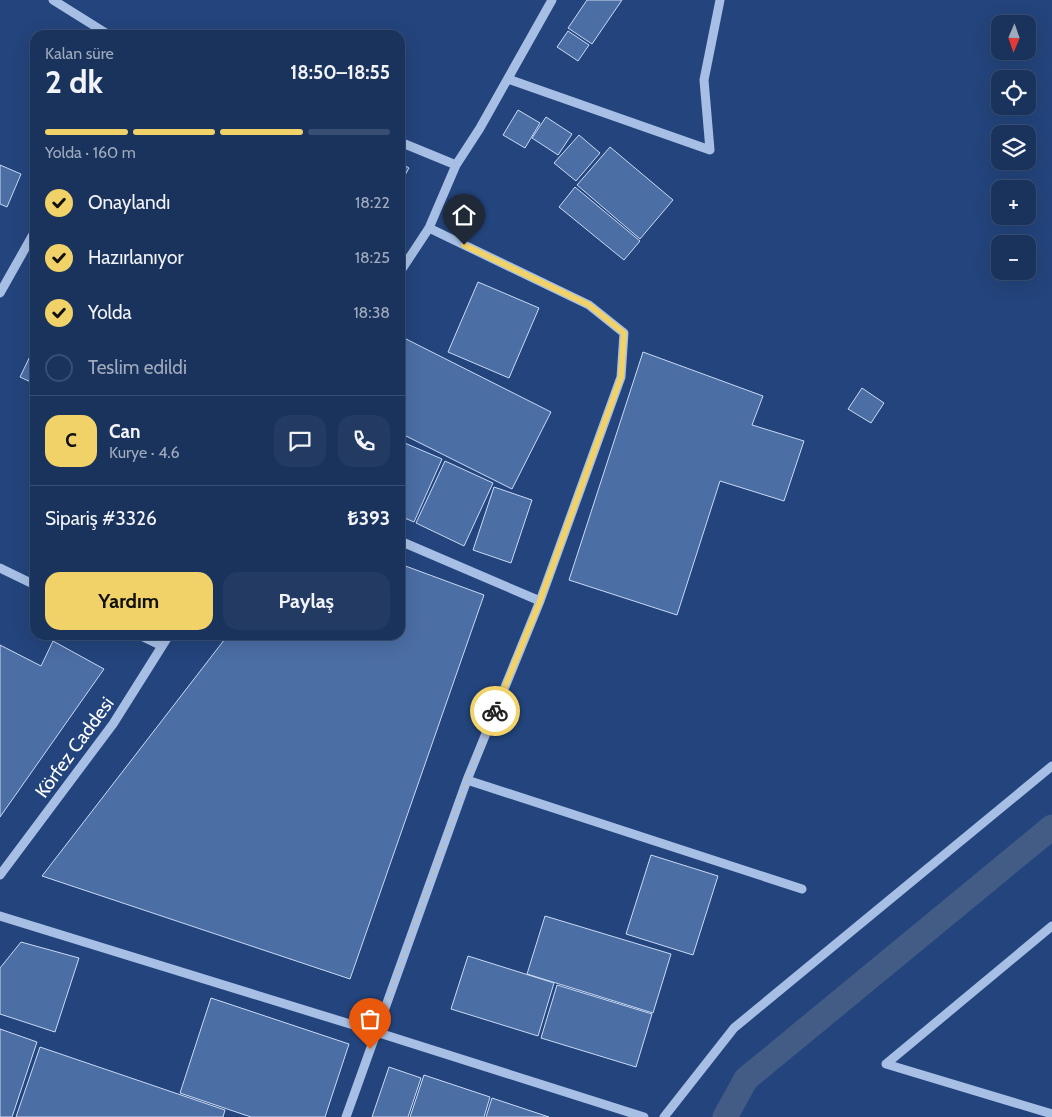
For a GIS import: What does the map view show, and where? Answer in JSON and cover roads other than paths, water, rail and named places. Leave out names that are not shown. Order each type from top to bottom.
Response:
[{"type":"street","points":[[53,0],[101,30]]},
{"type":"street","points":[[405,264],[429,228],[456,165],[480,128],[552,0]]},
{"type":"street","points":[[508,79],[710,150],[704,80],[720,0]]},
{"type":"street","points":[[405,144],[456,165]]},
{"type":"street","points":[[346,1117],[467,780],[540,601],[621,377],[624,333],[589,305],[429,228]]},
{"type":"street","points":[[0,293],[30,240]]},
{"type":"street","points":[[405,543],[540,601]]},
{"type":"street","points":[[0,568],[30,583]]},
{"type":"street","points":[[149,640],[162,646]]},
{"type":"street","name":"Körfez Caddesi","points":[[0,874],[113,724],[166,640]]},
{"type":"street","points":[[664,1117],[734,1028],[1052,766]]},
{"type":"street","points":[[467,780],[802,890]]},
{"type":"street","points":[[0,916],[644,1117]]},
{"type":"street","points":[[1052,926],[886,1064],[1052,1114]]},
{"type":"waterway","points":[[725,1117],[746,1079],[1052,827]]}]
